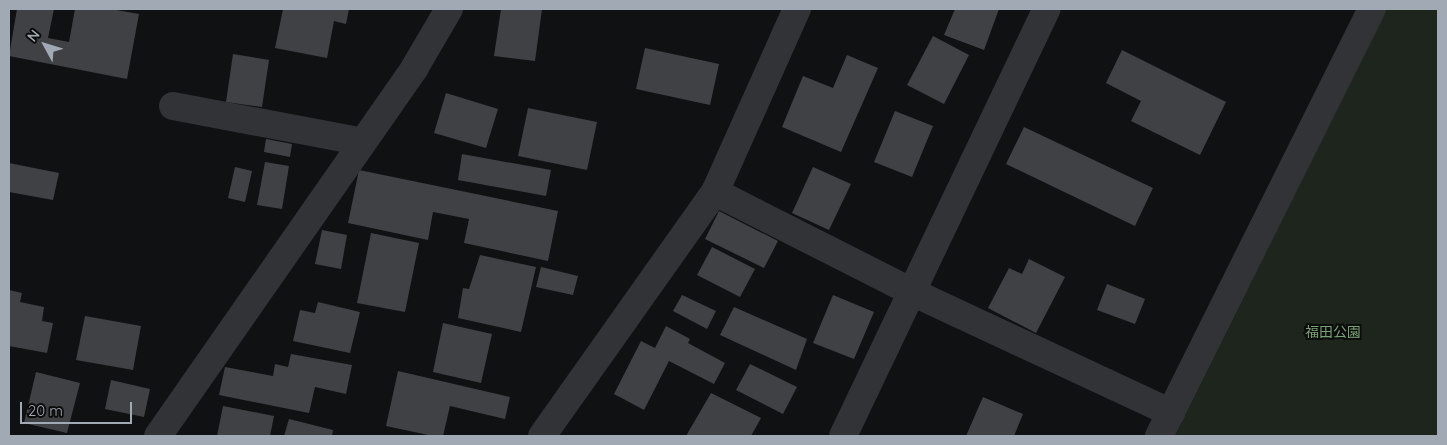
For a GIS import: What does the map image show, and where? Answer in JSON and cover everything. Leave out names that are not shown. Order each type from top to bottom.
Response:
[{"type":"street","points":[[158,436],[415,67],[449,9]]},
{"type":"street","points":[[542,436],[715,192],[797,9]]},
{"type":"street","points":[[843,436],[1047,9]]},
{"type":"street","points":[[715,192],[912,292],[1165,425],[1372,9]]},
{"type":"street","points":[[173,106],[363,142]]},
{"type":"green space","name":"福田公園","points":[[1385,9],[1438,9],[1438,436],[1160,436]]},
{"type":"building","points":[[17,9],[54,9],[48,38],[69,42],[75,9],[111,9],[139,14],[127,79],[9,56]]},
{"type":"building","points":[[283,9],[349,9],[346,24],[334,21],[327,58],[275,48]]},
{"type":"building","points":[[501,9],[542,9],[535,61],[494,56]]},
{"type":"building","points":[[955,9],[999,9],[984,50],[944,35]]},
{"type":"building","points":[[933,36],[969,55],[944,104],[907,85]]},
{"type":"building","points":[[645,48],[719,64],[710,105],[636,89]]},
{"type":"building","points":[[1122,50],[1226,102],[1200,155],[1131,121],[1141,101],[1106,83]]},
{"type":"building","points":[[233,54],[269,60],[262,107],[226,102]]},
{"type":"building","points":[[847,55],[878,68],[841,152],[782,127],[803,76],[833,88]]},
{"type":"building","points":[[446,93],[498,109],[486,148],[434,133]]},
{"type":"building","points":[[528,108],[597,122],[587,170],[518,156]]},
{"type":"building","points":[[895,111],[933,126],[912,177],[874,162]]},
{"type":"building","points":[[1024,127],[1153,188],[1135,226],[1006,164]]},
{"type":"building","points":[[266,139],[292,144],[290,157],[264,152]]},
{"type":"building","points":[[462,154],[551,170],[546,196],[458,180]]},
{"type":"building","points":[[265,162],[289,166],[282,209],[257,205]]},
{"type":"building","points":[[9,163],[59,173],[53,200],[9,192]]},
{"type":"building","points":[[235,167],[252,171],[245,202],[228,198]]},
{"type":"building","points":[[813,167],[851,184],[829,230],[792,213]]},
{"type":"building","points":[[359,170],[558,211],[548,261],[464,243],[469,219],[433,212],[428,240],[348,223]]},
{"type":"building","points":[[719,211],[778,241],[764,268],[705,239]]},
{"type":"building","points":[[322,230],[347,235],[341,269],[315,264]]},
{"type":"building","points":[[371,233],[419,243],[405,312],[357,303]]},
{"type":"building","points":[[712,247],[755,269],[740,297],[697,275]]},
{"type":"building","points":[[480,255],[536,267],[521,332],[458,318],[463,288],[469,289]]},
{"type":"building","points":[[1029,259],[1065,277],[1036,333],[988,308],[1009,268],[1022,274]]},
{"type":"building","points":[[541,267],[578,276],[573,295],[536,287]]},
{"type":"building","points":[[1107,284],[1145,299],[1135,324],[1097,310]]},
{"type":"building","points":[[9,290],[22,293],[20,302],[44,307],[42,321],[53,323],[47,353],[9,346]]},
{"type":"building","points":[[682,295],[716,311],[707,329],[673,311]]},
{"type":"building","points":[[833,295],[874,312],[854,359],[813,343]]},
{"type":"building","points":[[318,302],[360,312],[350,353],[293,341],[300,310],[315,313]]},
{"type":"building","points":[[734,307],[807,339],[796,370],[720,335]]},
{"type":"building","points":[[85,316],[141,326],[133,370],[76,360]]},
{"type":"building","points":[[443,323],[492,334],[481,383],[433,372]]},
{"type":"building","points":[[666,326],[690,339],[688,343],[725,363],[714,384],[669,361],[644,410],[614,394],[641,341],[655,348]]},
{"type":"building","points":[[291,354],[352,365],[346,394],[315,387],[309,413],[219,395],[225,367],[273,376],[275,364],[288,367]]},
{"type":"building","points":[[750,364],[797,387],[783,414],[736,390]]},
{"type":"building","points":[[398,371],[510,397],[505,419],[450,406],[443,436],[433,436],[386,426]]},
{"type":"building","points":[[36,372],[80,383],[67,433],[24,423]]},
{"type":"building","points":[[111,380],[150,389],[144,417],[105,409]]},
{"type":"building","points":[[711,393],[761,418],[751,436],[686,436]]},
{"type":"building","points":[[983,397],[1023,414],[1014,436],[966,436]]},
{"type":"building","points":[[223,406],[274,416],[270,436],[217,436]]},
{"type":"building","points":[[289,419],[333,430],[332,436],[284,436]]}]
